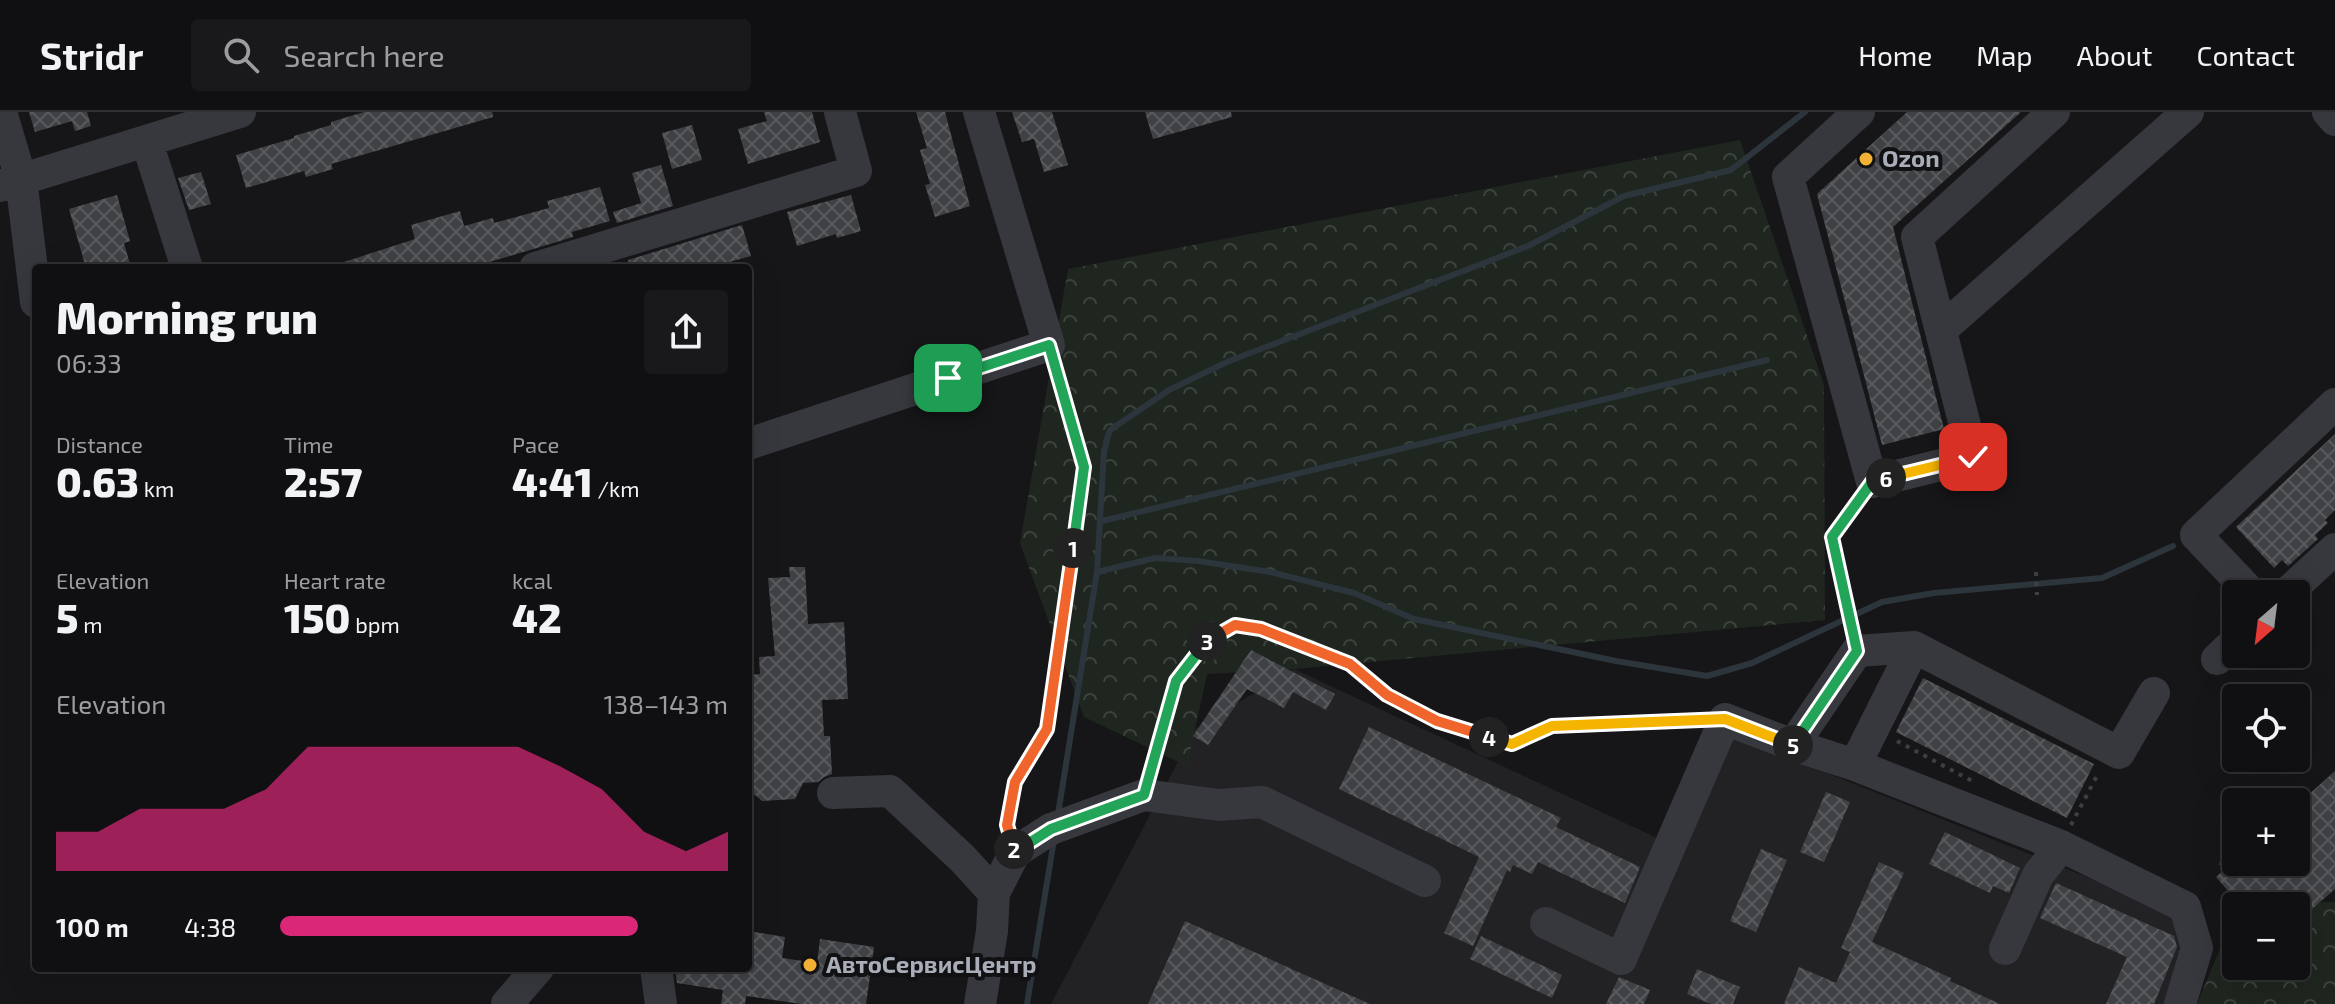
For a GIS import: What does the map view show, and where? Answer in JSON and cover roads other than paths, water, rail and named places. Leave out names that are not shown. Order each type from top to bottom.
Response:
[{"type":"street","points":[[1,112],[10,182],[32,284]]},
{"type":"street","points":[[10,182],[240,112]]},
{"type":"street","points":[[548,264],[856,171],[840,112]]},
{"type":"street","points":[[752,443],[1049,345],[979,112]]},
{"type":"street","points":[[1859,112],[1788,177],[1872,482],[1973,457],[1917,237],[2054,112]]},
{"type":"street","points":[[1941,330],[2188,112]]},
{"type":"street","points":[[2328,112],[2335,120]]},
{"type":"street","points":[[147,142],[186,264]]},
{"type":"street","points":[[2239,580],[2196,535],[2335,404]]},
{"type":"street","points":[[2301,580],[2335,549]]},
{"type":"street","points":[[1855,765],[1914,647]]},
{"type":"street","points":[[1793,745],[1857,651],[1914,647],[2119,753],[2154,693]]},
{"type":"street","points":[[1546,923],[1621,959],[1725,719],[1855,765],[2061,846],[2185,907],[2197,948],[2180,1004]]},
{"type":"street","points":[[833,793],[890,791],[962,858],[994,893]]},
{"type":"street","points":[[980,1004],[992,931],[994,893],[1015,852],[1058,826],[1144,795],[1219,805],[1262,802],[1425,881]]},
{"type":"street","points":[[2005,949],[2038,875],[2061,846]]},
{"type":"street","points":[[507,1004],[535,972]]},
{"type":"street","points":[[657,972],[661,1004]]},
{"type":"waterway","points":[[1106,442],[1110,430],[1169,390],[1227,362],[1528,246],[1624,196],[1731,170],[1805,112]]},
{"type":"waterway","points":[[1102,521],[1767,360]]},
{"type":"waterway","points":[[1058,814],[1097,572],[1107,441]]},
{"type":"waterway","points":[[1097,572],[1155,558],[1270,572],[1354,593],[1414,619],[1616,661],[1707,676],[1752,663],[1882,602],[1934,593],[2102,578],[2173,546]]},
{"type":"waterway","points":[[1027,1004],[1054,840]]},
{"type":"place","name":"Ozon","points":[[1866,159]]},
{"type":"place","name":"АвтоСервисЦентр","points":[[810,965]]}]
